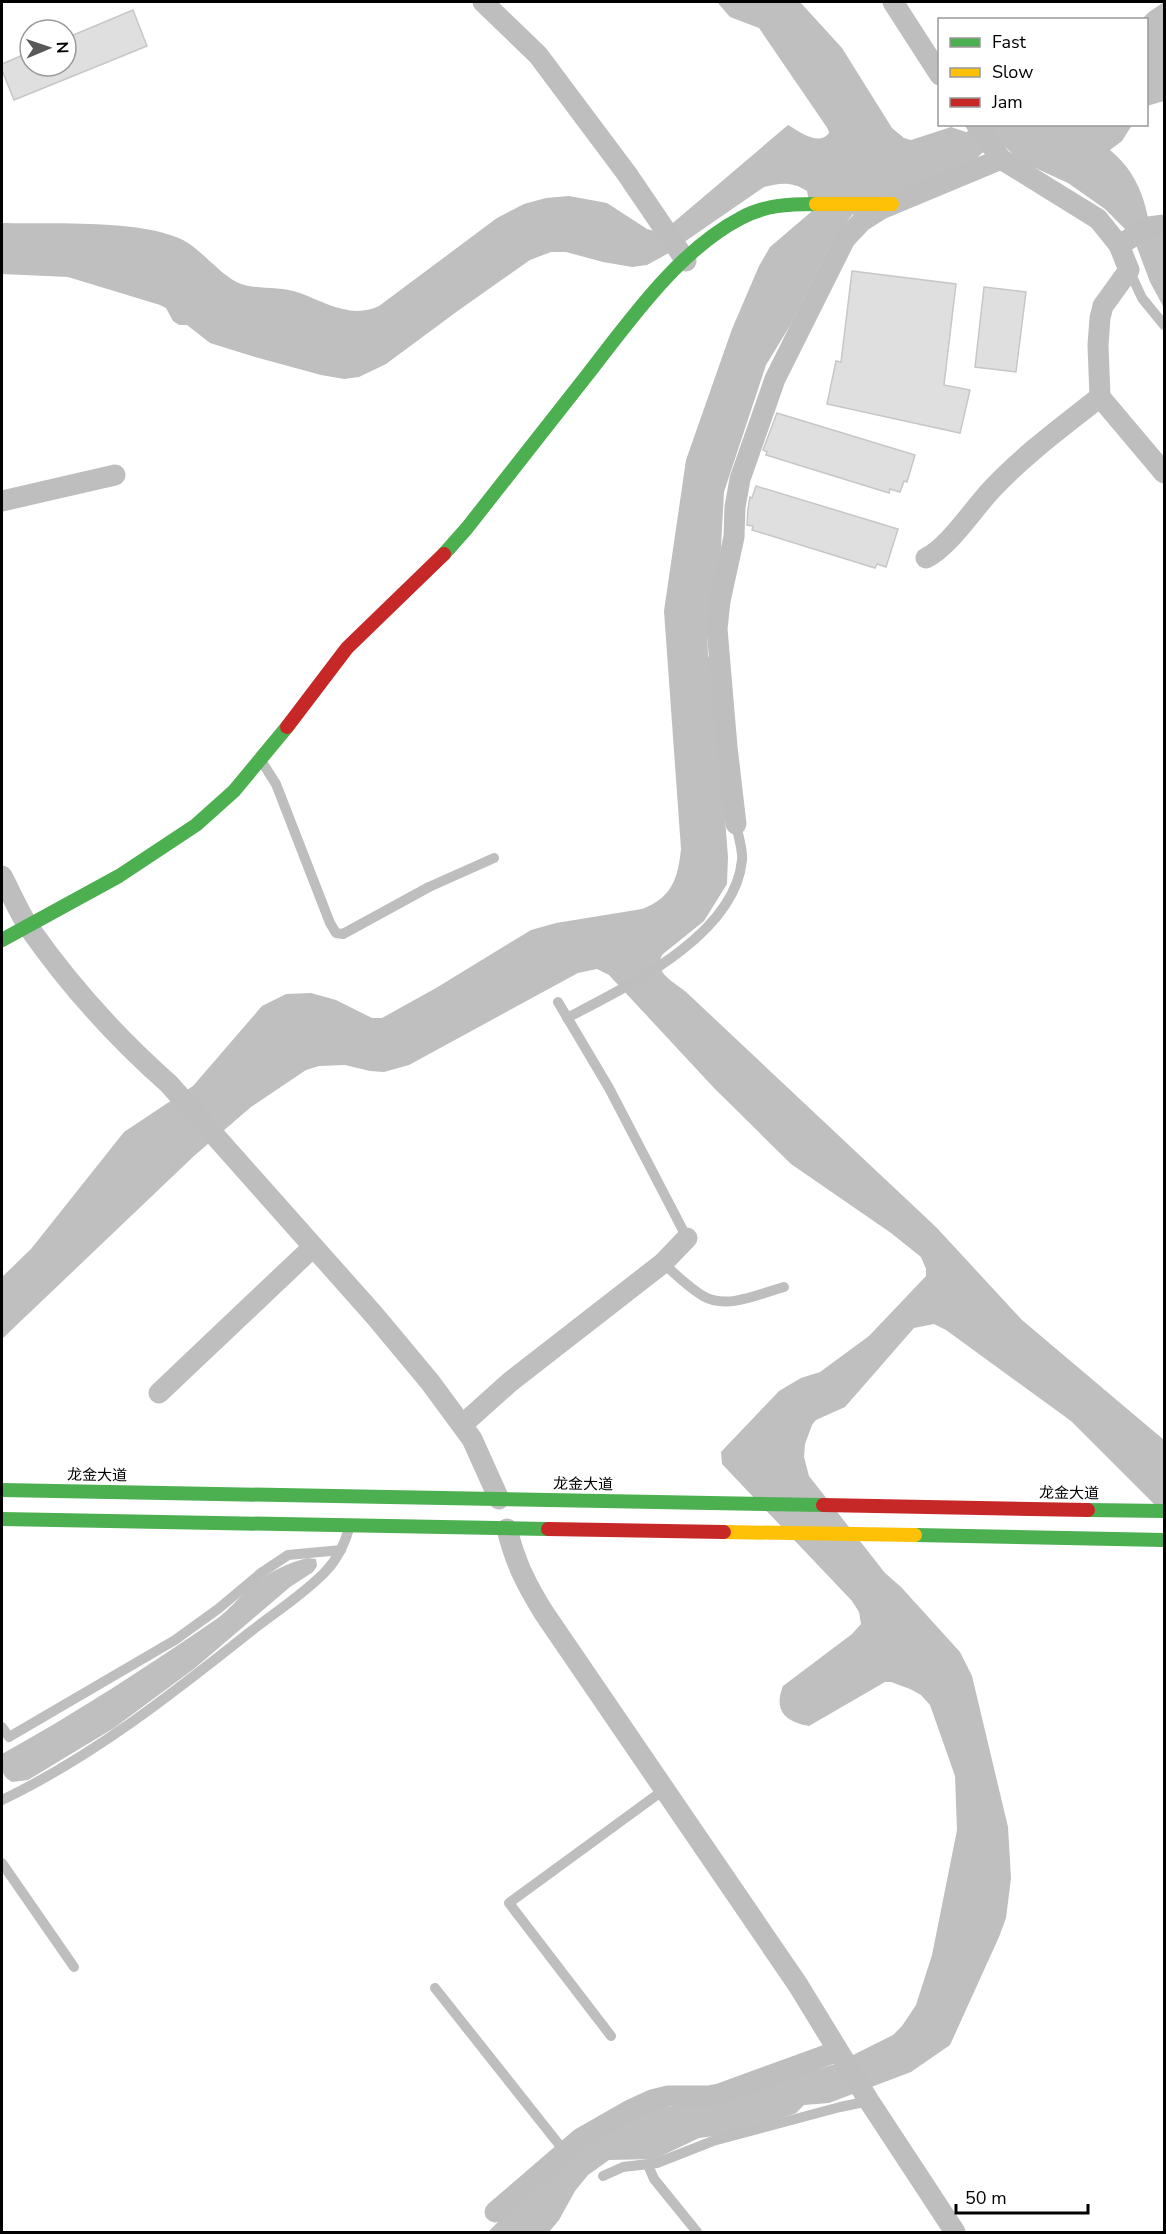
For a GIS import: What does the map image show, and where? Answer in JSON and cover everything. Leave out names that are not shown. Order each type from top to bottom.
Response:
[{"type":"main road","points":[[2,940],[119,876],[196,825],[234,791],[261,760],[347,648],[434,565],[467,528],[619,333],[683,256],[751,212],[771,206],[892,204]]},
{"type":"main road","name":"龙金大道","points":[[2,1490],[1160,1511]]},
{"type":"main road","points":[[2,1519],[1164,1540]]},
{"type":"street","points":[[483,2],[538,56],[627,174],[683,256]]},
{"type":"street","points":[[893,2],[938,73]]},
{"type":"street","points":[[977,126],[1001,159],[1085,210],[1109,231],[1119,245],[1129,270],[1103,306],[1098,345],[1100,397],[1164,473]]},
{"type":"street","points":[[736,824],[717,629],[720,601],[734,537],[735,507],[740,479],[775,379],[845,239],[862,221],[892,204],[1001,159]]},
{"type":"street","points":[[1119,245],[1149,227],[1164,225]]},
{"type":"street","points":[[926,558],[940,549],[993,488],[1039,444],[1100,397]]},
{"type":"street","points":[[2,501],[115,475]]},
{"type":"street","points":[[2,876],[29,927],[99,1016],[131,1051],[169,1084],[403,1348],[472,1439],[499,1499]]},
{"type":"street","points":[[462,1425],[510,1382],[663,1263],[687,1238]]},
{"type":"street","points":[[159,1393],[314,1247]]},
{"type":"street","points":[[507,1529],[523,1579],[791,1976],[955,2232]]},
{"type":"street","points":[[495,2212],[581,2138],[652,2100],[668,2096],[719,2094],[841,2055]]},
{"type":"lane","points":[[1129,270],[1142,298],[1164,325]]},
{"type":"lane","points":[[261,760],[276,784],[330,923],[336,933],[343,934],[429,887],[494,858]]},
{"type":"lane","points":[[567,1018],[663,964],[696,939],[730,899],[736,885],[742,858],[736,824]]},
{"type":"lane","points":[[558,1002],[609,1088],[687,1238]]},
{"type":"lane","points":[[663,1263],[696,1291],[713,1300],[734,1301],[784,1287]]},
{"type":"lane","points":[[2,1800],[40,1782],[163,1699],[324,1574],[341,1550],[350,1526]]},
{"type":"lane","points":[[2,1727],[9,1737],[175,1640],[218,1609],[261,1573],[288,1555],[341,1550]]},
{"type":"lane","points":[[611,2036],[509,1903],[665,1789]]},
{"type":"lane","points":[[2,1863],[74,1967]]},
{"type":"lane","points":[[435,1988],[565,2152]]},
{"type":"lane","points":[[603,2176],[623,2167],[648,2165],[714,2141],[869,2101]]},
{"type":"lane","points":[[648,2165],[654,2179],[697,2232]]},
{"type":"shaded area","points":[[717,2],[800,2],[842,48],[892,128],[904,138],[911,140],[951,127],[966,132],[981,126],[1131,126],[1122,141],[1110,150],[1130,172],[1140,189],[1146,208],[1148,218],[1130,234],[1105,209],[1068,183],[1020,161],[1005,147],[982,153],[977,158],[852,215],[832,242],[791,324],[766,365],[724,492],[720,564],[707,629],[708,655],[714,674],[728,857],[727,884],[704,921],[663,954],[660,966],[665,976],[685,991],[936,1227],[1022,1320],[1164,1440],[1164,1514],[1071,1421],[946,1330],[934,1324],[914,1328],[845,1407],[816,1420],[805,1444],[804,1457],[809,1476],[885,1573],[901,1587],[960,1652],[972,1676],[1008,1827],[1011,1878],[1006,1918],[999,1937],[950,2045],[911,2072],[829,2103],[804,2105],[796,2113],[738,2133],[699,2138],[655,2159],[609,2160],[588,2175],[549,2232],[488,2232],[544,2176],[611,2125],[659,2108],[711,2101],[835,2064],[893,2035],[916,2005],[932,1955],[957,1830],[955,1776],[930,1705],[921,1695],[910,1689],[885,1682],[809,1726],[794,1722],[784,1714],[780,1702],[783,1686],[852,1634],[861,1624],[859,1612],[852,1601],[722,1464],[721,1452],[779,1391],[801,1378],[820,1372],[869,1336],[926,1276],[921,1257],[891,1233],[791,1164],[714,1088],[609,975],[597,969],[578,973],[409,1065],[384,1072],[345,1065],[319,1066],[306,1070],[251,1107],[194,1156],[2,1339],[2,1277],[31,1249],[124,1132],[193,1086],[262,1006],[286,994],[311,993],[336,1000],[372,1018],[382,1018],[531,930],[556,923],[642,909],[667,893],[678,869],[681,849],[664,611],[686,460],[732,329],[759,266],[770,247],[811,212],[807,191],[786,184],[764,187],[667,254],[647,265],[632,267],[566,252],[551,252],[530,260],[386,364],[359,377],[344,379],[321,375],[210,343],[187,325],[179,325],[173,321],[166,308],[160,305],[68,277],[2,274],[2,223],[95,224],[165,233],[190,244],[227,276],[241,284],[292,291],[339,308],[359,311],[379,306],[497,218],[524,204],[546,198],[569,196],[607,203],[647,229],[661,233],[788,125],[815,138],[825,137],[829,133],[759,28],[730,17]]},
{"type":"shaded area","points":[[1164,2],[1164,101],[1148,106],[1148,18],[1143,18]]},
{"type":"shaded area","points":[[1164,233],[1164,308],[1150,282],[1135,242]]},
{"type":"shaded area","points":[[307,1558],[316,1559],[317,1566],[313,1572],[290,1587],[195,1668],[114,1728],[28,1780],[12,1782],[5,1776],[2,1770],[2,1754],[84,1706],[192,1636],[222,1614],[263,1577]]},
{"type":"building","points":[[133,10],[147,46],[78,74],[78,33]]},
{"type":"building","points":[[18,57],[18,78],[68,78],[14,100],[2,70],[2,64]]},
{"type":"building","points":[[852,271],[956,284],[944,385],[970,390],[960,433],[827,404],[836,361],[841,362]]},
{"type":"building","points":[[984,287],[1026,292],[1016,372],[975,367]]},
{"type":"building","points":[[777,413],[915,455],[907,482],[904,481],[900,492],[890,489],[889,493],[766,455],[767,452],[763,450]]},
{"type":"building","points":[[756,486],[898,529],[886,567],[877,564],[875,568],[752,530],[753,526],[747,525],[748,508],[750,497],[752,498]]},
{"type":"traffic: fast","points":[[444,554],[467,528],[639,309],[676,267],[718,232],[741,218],[759,210],[777,206],[816,204]]},
{"type":"traffic: fast","points":[[2,940],[119,876],[196,825],[234,791],[287,727]]},
{"type":"traffic: fast","points":[[2,1490],[823,1505]]},
{"type":"traffic: fast","points":[[1088,1510],[1164,1511]]},
{"type":"traffic: fast","points":[[2,1519],[548,1529]]},
{"type":"traffic: fast","points":[[915,1535],[1164,1540]]},
{"type":"traffic: slow","points":[[816,204],[892,204]]},
{"type":"traffic: slow","points":[[724,1532],[915,1535]]},
{"type":"traffic: jam","points":[[287,727],[347,648],[444,554]]},
{"type":"traffic: jam","points":[[823,1505],[1088,1510]]},
{"type":"traffic: jam","points":[[548,1529],[724,1532]]}]
